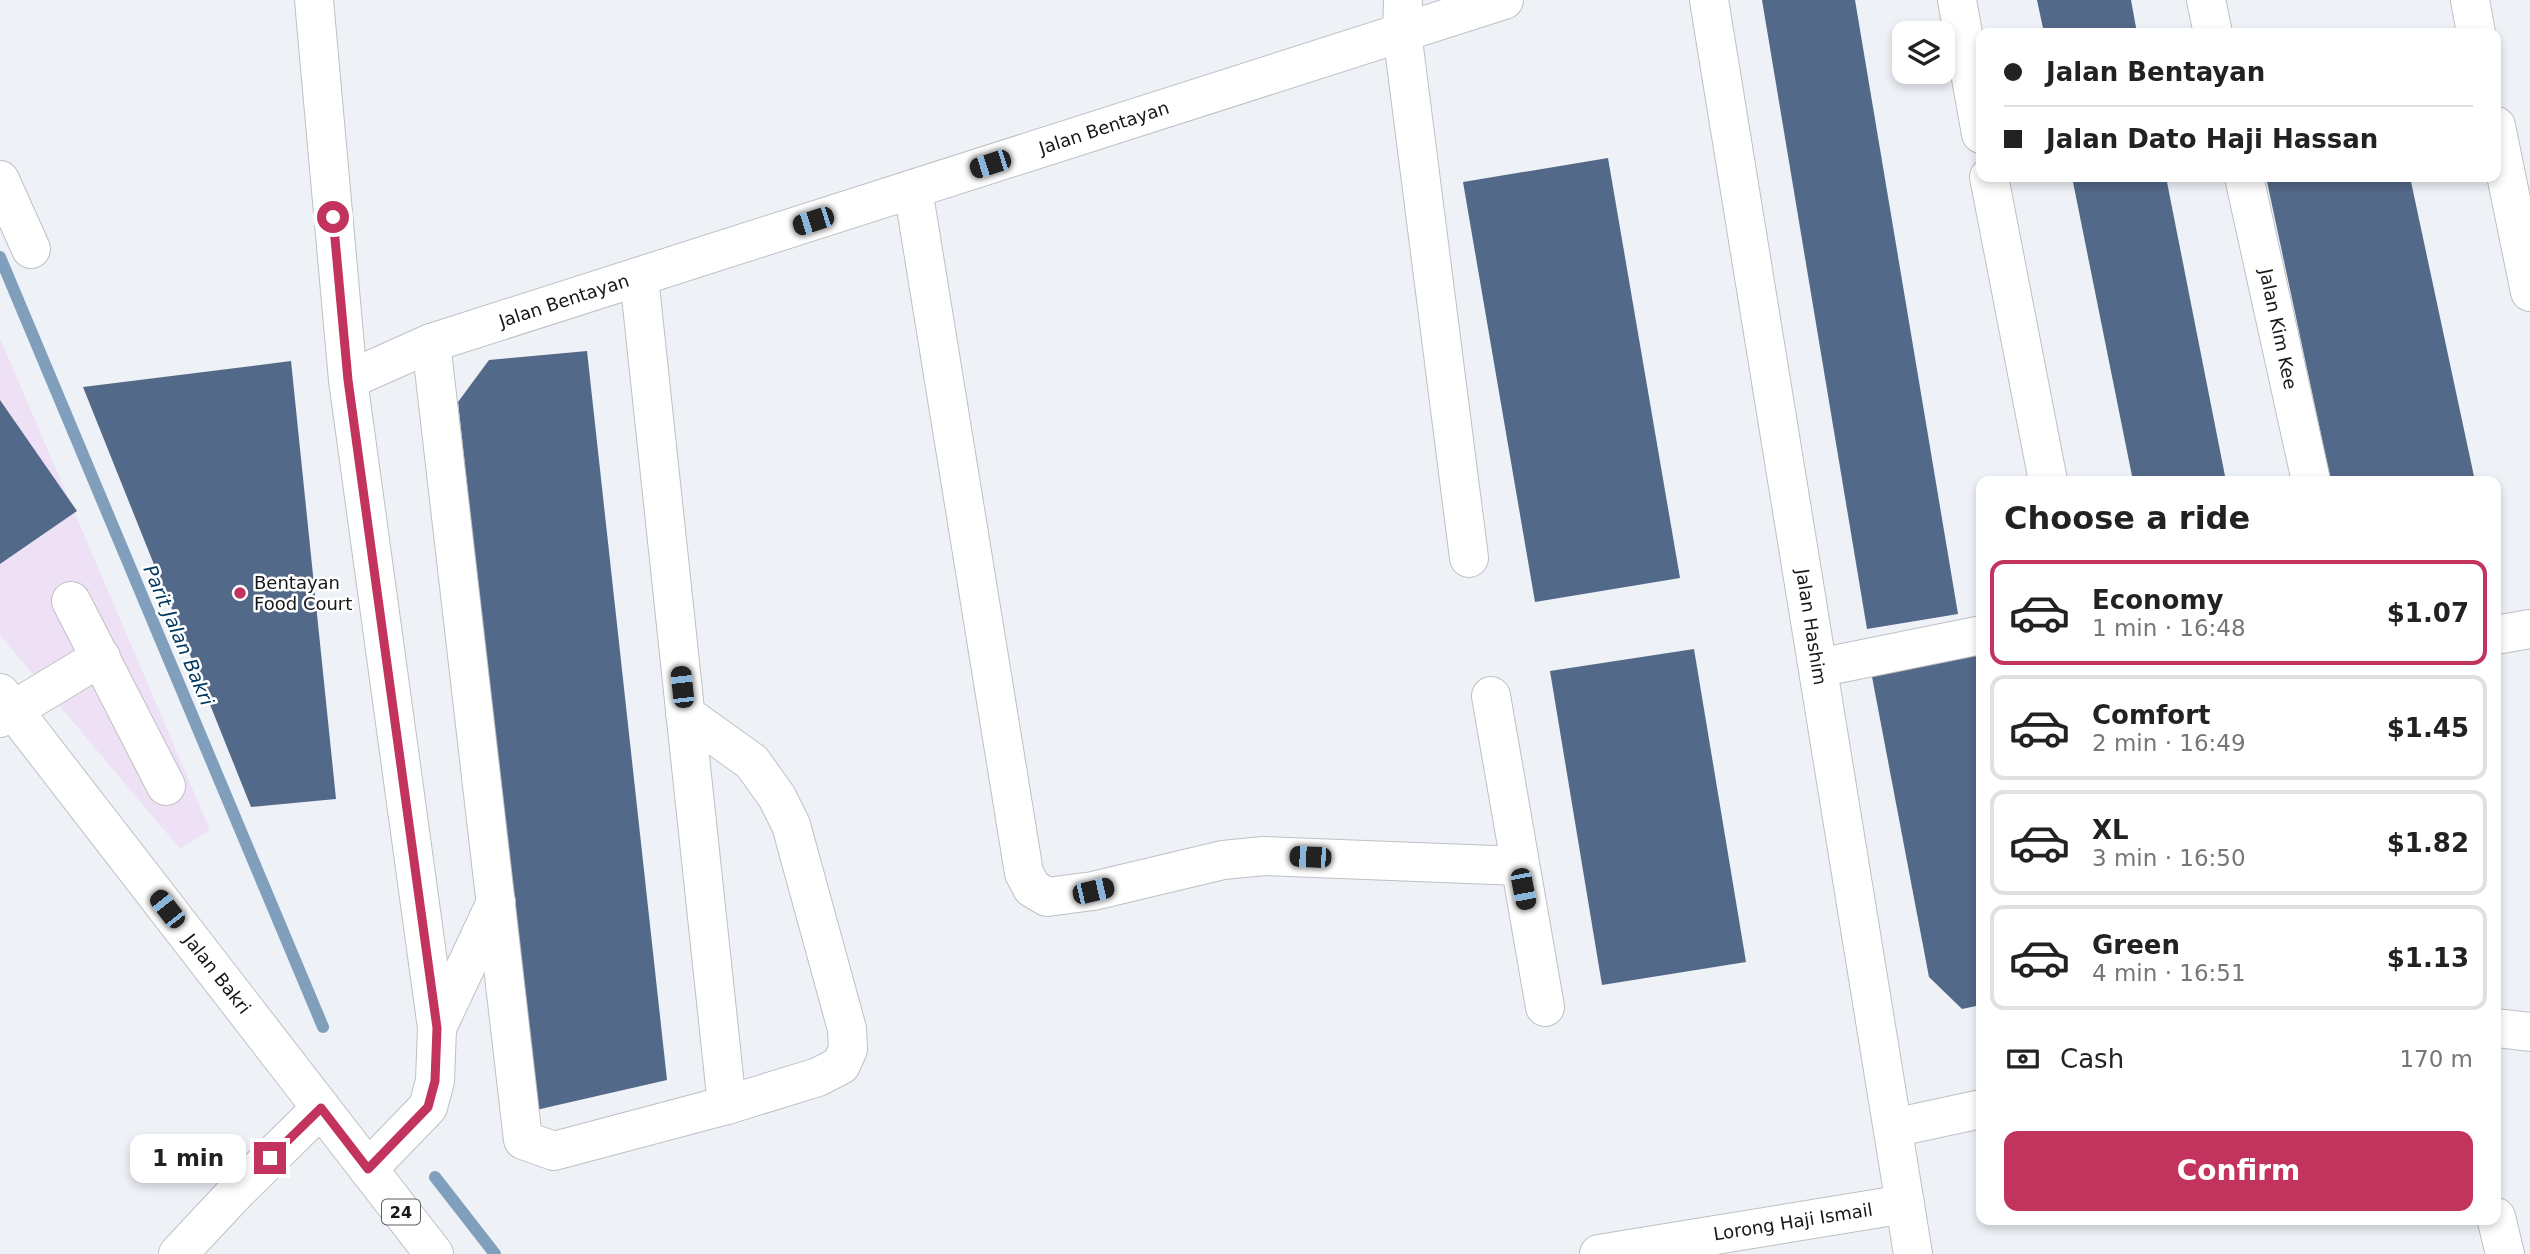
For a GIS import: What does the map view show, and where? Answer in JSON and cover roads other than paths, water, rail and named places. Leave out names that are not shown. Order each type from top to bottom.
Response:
[{"type":"street","points":[[313,0],[348,380],[437,1028],[435,1081],[428,1107],[368,1169]]},
{"type":"street","name":"Jalan Bentayan","points":[[348,380],[431,343],[913,189],[1402,16],[1504,0]]},
{"type":"street","name":"Jalan Hashim","points":[[1709,0],[1913,1254]]},
{"type":"street","points":[[1957,0],[1976,106]]},
{"type":"street","points":[[2206,0],[2212,28]]},
{"type":"street","points":[[2470,0],[2475,28]]},
{"type":"street","points":[[1402,16],[1469,558]]},
{"type":"street","points":[[2501,150],[2530,292]]},
{"type":"street","points":[[0,180],[31,249]]},
{"type":"street","points":[[1990,182],[2047,476]]},
{"type":"street","name":"Jalan Kim Kee","points":[[2245,182],[2310,476]]},
{"type":"street","points":[[913,189],[1024,873],[1032,888],[1047,897],[1093,891],[1223,860],[1264,856],[1519,866]]},
{"type":"street","points":[[639,277],[727,1105]]},
{"type":"street","points":[[431,343],[523,1140],[554,1151],[727,1105],[831,1072],[841,1065],[848,1049],[847,1029],[790,825],[777,797],[752,762],[685,714]]},
{"type":"street","points":[[71,601],[166,786]]},
{"type":"street","points":[[2501,634],[2530,629]]},
{"type":"street","points":[[1818,668],[1976,636]]},
{"type":"street","points":[[4,707],[101,657]]},
{"type":"street","points":[[1491,696],[1545,1007]]},
{"type":"street","name":"Jalan Bakri","points":[[4,707],[434,1254]]},
{"type":"street","points":[[437,1028],[495,902]]},
{"type":"street","points":[[2501,1028],[2530,1032]]},
{"type":"street","points":[[178,1254],[321,1108]]},
{"type":"street","points":[[1893,1128],[1976,1110]]},
{"type":"street","name":"Lorong Haji Ismail","points":[[1599,1254],[1905,1204]]},
{"type":"street","points":[[2498,1225],[2505,1254]]},
{"type":"waterway","name":"Parit Jalan Bakri","points":[[0,257],[323,1027]]},
{"type":"waterway","name":"Parit Jalan Bakri","points":[[435,1177],[495,1254]]},
{"type":"place","name":"Bentayan Food Court","points":[[240,593]]}]
